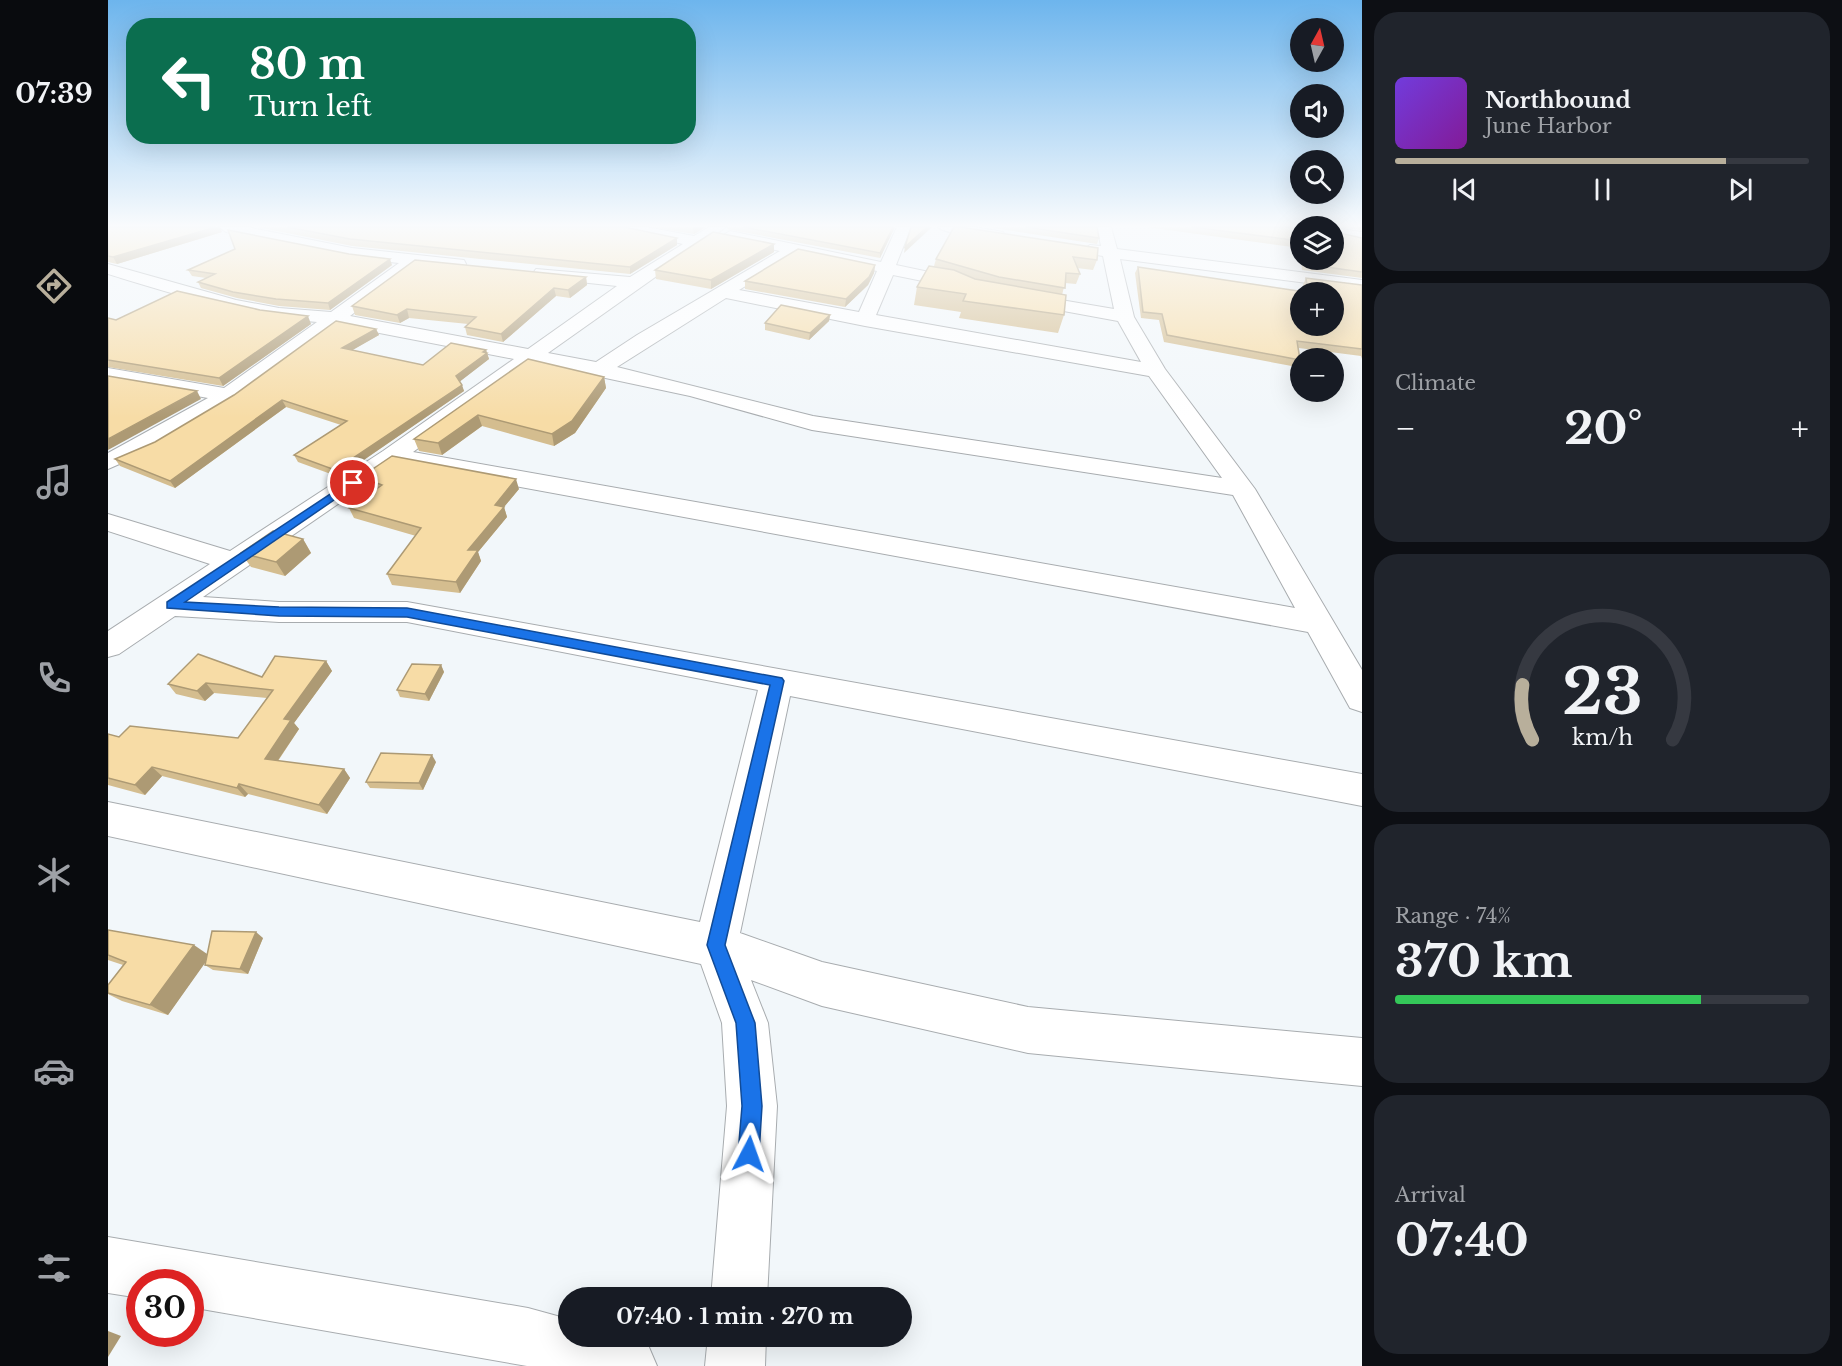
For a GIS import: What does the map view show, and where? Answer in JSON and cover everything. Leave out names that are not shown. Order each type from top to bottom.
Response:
[{"type":"street","points":[[184,291],[233,305],[279,314],[333,318],[600,369],[695,391],[812,423],[1242,489]]},
{"type":"street","points":[[108,462],[165,433],[229,395],[371,291]]},
{"type":"street","points":[[108,646],[392,456],[622,291]]},
{"type":"street","points":[[865,320],[877,291]]},
{"type":"street","points":[[1119,291],[1125,317],[1156,371],[1242,489],[1362,699]]},
{"type":"street","points":[[600,369],[724,292],[865,320],[985,339],[1156,371]]},
{"type":"street","points":[[1008,296],[1125,317]]},
{"type":"street","points":[[108,374],[229,395]]},
{"type":"street","points":[[392,456],[1318,623]]},
{"type":"street","points":[[108,522],[235,562]]},
{"type":"street","points":[[171,605],[279,612],[407,612],[1362,789]]},
{"type":"street","points":[[740,1287],[752,1106],[746,1023],[716,945],[777,681]]},
{"type":"street","points":[[108,819],[716,945],[822,984],[1028,1030],[1362,1062]]},
{"type":"street","points":[[108,1265],[528,1337],[627,1366]]},
{"type":"street","points":[[735,1366],[736,1347]]},
{"type":"building","points":[[177,291],[260,310],[308,316],[219,378],[108,360],[108,318],[116,320]]},
{"type":"building","points":[[229,291],[345,291],[328,303],[276,299]]},
{"type":"building","points":[[373,291],[551,291],[501,334],[465,327],[476,317],[407,309],[397,315],[352,306]]},
{"type":"building","points":[[800,291],[855,291],[846,299]]},
{"type":"building","points":[[943,291],[1042,291],[1066,295],[1064,315],[963,301],[966,294]]},
{"type":"building","points":[[1141,291],[1290,291],[1290,336],[1344,336],[1344,291],[1362,291],[1362,349],[1297,341],[1298,348],[1290,348],[1290,358],[1167,335],[1162,314],[1143,312]]},
{"type":"building","points":[[781,305],[830,315],[810,333],[765,323]]},
{"type":"building","points":[[336,321],[376,329],[342,348],[423,365],[451,343],[486,350],[483,352],[487,353],[456,376],[462,385],[335,470],[294,455],[347,421],[282,400],[170,481],[115,459],[155,442],[234,395]]},
{"type":"building","points":[[528,359],[604,377],[572,421],[552,434],[478,415],[438,443],[414,439]]},
{"type":"building","points":[[108,376],[197,391],[108,439]]},
{"type":"building","points":[[392,456],[516,479],[495,505],[504,507],[468,550],[478,550],[456,582],[387,574],[421,528],[349,508],[382,485],[361,477]]},
{"type":"building","points":[[273,531],[303,539],[276,562],[241,553]]},
{"type":"building","points":[[198,654],[262,677],[275,656],[326,661],[284,719],[291,720],[265,759],[344,769],[319,805],[239,784],[237,788],[152,767],[135,785],[108,778],[108,734],[119,737],[130,726],[238,738],[273,690],[206,683],[197,691],[168,684]]},
{"type":"building","points":[[412,664],[441,665],[425,694],[397,690]]},
{"type":"building","points":[[381,753],[432,755],[419,783],[366,782]]},
{"type":"building","points":[[108,930],[194,945],[150,1005],[108,993],[108,985],[126,962],[108,955]]},
{"type":"building","points":[[212,931],[256,932],[240,969],[205,965]]},
{"type":"route","points":[[353,483],[171,605],[279,612],[340,610],[407,612],[777,681],[716,945],[746,1023],[752,1106],[749,1154]]}]
